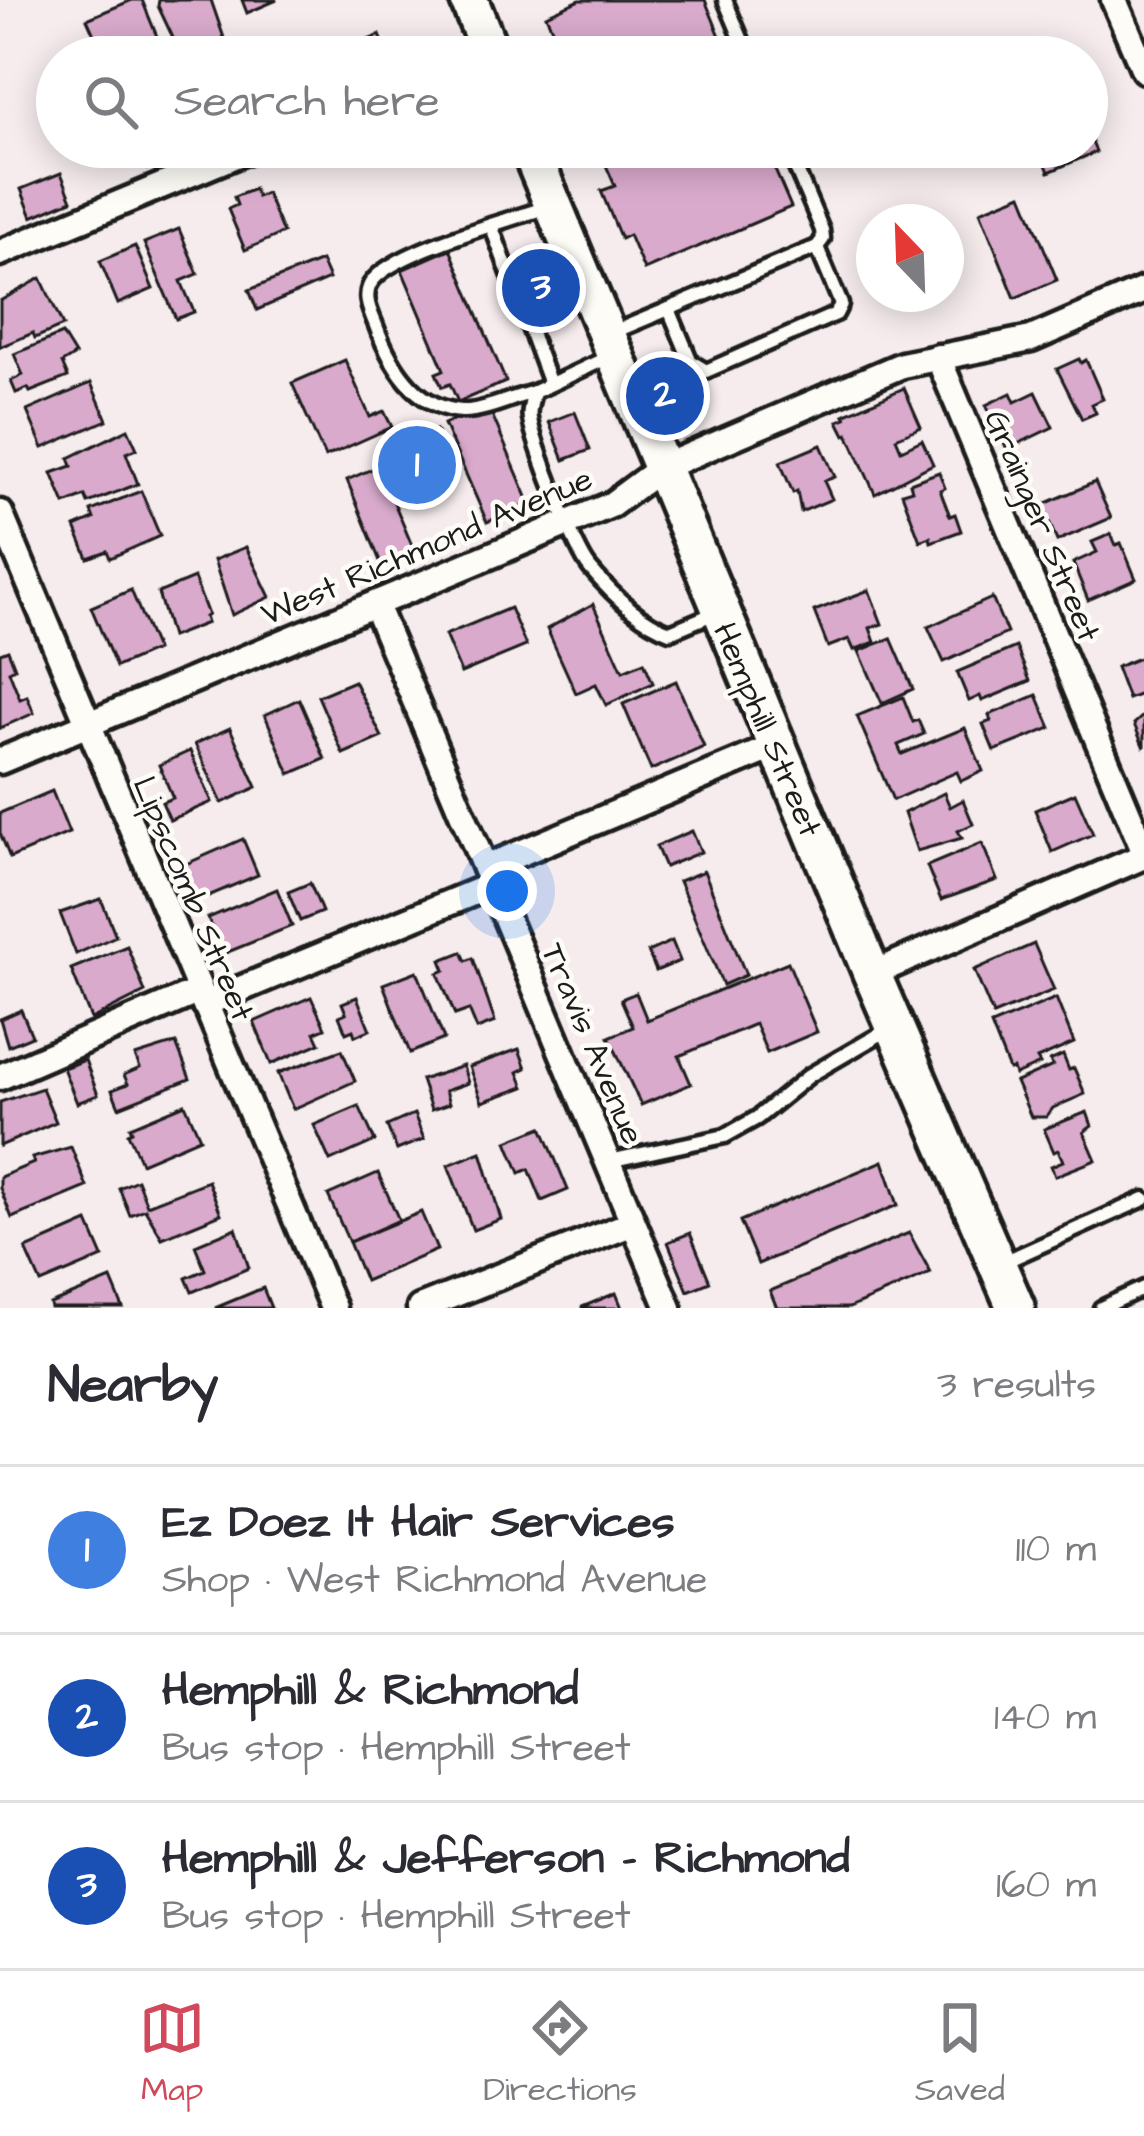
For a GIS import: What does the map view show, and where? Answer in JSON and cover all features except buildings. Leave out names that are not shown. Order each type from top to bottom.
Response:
[{"type":"main road","points":[[469,0],[479,36]]},
{"type":"main road","name":"Hemphill Street","points":[[538,168],[776,746],[1016,1308]]},
{"type":"street","points":[[1114,0],[1144,70]]},
{"type":"street","points":[[0,253],[204,168]]},
{"type":"street","name":"West Richmond Avenue","points":[[0,761],[611,505],[662,468],[902,365],[1031,339],[1144,290]]},
{"type":"street","name":"Grainger Street","points":[[938,357],[1144,854]]},
{"type":"street","name":"Lipscomb Street","points":[[0,513],[333,1308]]},
{"type":"street","name":"Travis Avenue","points":[[374,605],[669,1308]]},
{"type":"street","points":[[0,1077],[488,876],[776,746]]},
{"type":"street","points":[[872,974],[1144,854]]},
{"type":"street","points":[[420,1308],[633,1222]]},
{"type":"lane","points":[[725,0],[740,36]]},
{"type":"lane","points":[[553,205],[386,268],[369,286],[368,304],[388,359],[409,386],[442,406],[465,411],[534,392],[669,309],[818,247],[822,230],[796,168]]},
{"type":"lane","points":[[491,225],[550,385]]},
{"type":"lane","points":[[669,309],[692,362],[706,371],[836,314],[841,304],[818,247]]},
{"type":"lane","points":[[534,392],[528,416],[586,565],[626,605],[670,632],[720,611]]},
{"type":"lane","points":[[608,1161],[725,1136],[757,1118],[810,1075],[894,1026]]},
{"type":"lane","points":[[997,1264],[1144,1198]]},
{"type":"lane","points":[[1101,1308],[1144,1288]]},
{"type":"place","name":"Hemphill & Jefferson - Richmond","points":[[541,288]]},
{"type":"place","name":"Hemphill & Richmond","points":[[665,396]]},
{"type":"place","name":"Ez Doez It Hair Services","points":[[417,465]]}]
